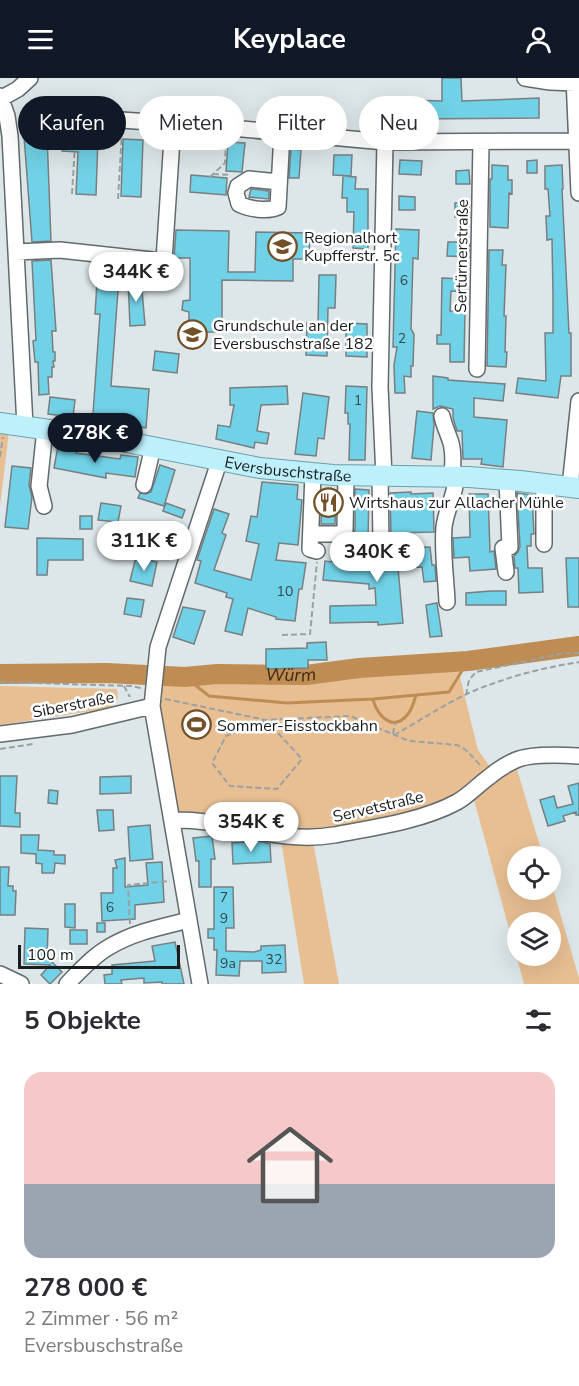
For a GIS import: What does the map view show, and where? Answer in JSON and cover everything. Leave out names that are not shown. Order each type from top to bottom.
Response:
[{"type":"main road","name":"Eversbuschstraße","points":[[0,423],[153,447],[219,462],[313,474],[454,477],[507,480],[574,488]]},
{"type":"street","points":[[25,426],[16,252],[6,177],[4,116],[1,97],[18,89],[30,78]]},
{"type":"street","points":[[525,78],[550,82],[575,80],[579,193]]},
{"type":"street","points":[[439,143],[578,141]]},
{"type":"street","name":"Sertürnerstraße","points":[[477,369],[481,143]]},
{"type":"street","points":[[16,252],[60,250],[158,260],[170,150]]},
{"type":"street","points":[[279,182],[249,179],[238,186],[236,193],[239,204],[247,208],[274,209],[278,207],[281,150]]},
{"type":"street","points":[[381,542],[380,387],[385,150]]},
{"type":"street","points":[[574,488],[579,401]]},
{"type":"street","points":[[442,416],[451,444],[454,477],[454,495],[444,525],[447,602]]},
{"type":"street","points":[[44,506],[39,486],[45,429]]},
{"type":"street","points":[[144,485],[153,447]]},
{"type":"street","points":[[200,984],[172,820],[154,695],[158,647],[219,462]]},
{"type":"street","points":[[313,474],[310,549],[317,551]]},
{"type":"street","points":[[311,534],[343,534],[346,475]]},
{"type":"street","points":[[506,573],[503,548],[510,547],[507,480]]},
{"type":"street","points":[[544,484],[544,544]]},
{"type":"street","name":"Siberstraße","points":[[0,734],[72,725],[154,695]]},
{"type":"street","name":"Servetstraße","points":[[172,820],[216,825],[275,836],[306,838],[332,835],[422,816],[449,806],[489,776],[517,760],[557,755],[579,756]]},
{"type":"street","points":[[67,984],[109,946],[146,930],[189,920]]},
{"type":"street","points":[[0,974],[21,984]]},
{"type":"path","points":[[72,194],[73,150]]},
{"type":"path","points":[[118,199],[120,150]]},
{"type":"path","points":[[210,177],[225,163],[226,150]]},
{"type":"path","points":[[213,174],[231,175],[238,186]]},
{"type":"path","points":[[0,437],[3,437],[0,457]]},
{"type":"path","points":[[282,635],[310,634],[317,551]]},
{"type":"path","points":[[466,694],[469,680],[476,672],[564,653],[579,653]]},
{"type":"path","points":[[394,735],[466,694],[488,685],[544,668],[579,662]]},
{"type":"path","points":[[0,682],[130,686],[154,695],[266,720],[350,716],[409,741],[456,745],[466,750],[481,766]]},
{"type":"path","points":[[266,720],[302,759],[277,789],[230,786],[212,763],[226,736],[266,720]]},
{"type":"path","points":[[394,735],[395,723]]},
{"type":"path","points":[[131,936],[128,885],[183,880]]},
{"type":"shaded area","points":[[0,431],[9,432],[0,506]]},
{"type":"shaded area","points":[[457,665],[478,750],[493,771],[451,799],[421,811],[325,833],[282,834],[173,814],[156,698],[161,676],[278,679]]},
{"type":"shaded area","points":[[0,686],[117,689],[118,698],[111,708],[0,725]]},
{"type":"shaded area","points":[[516,766],[540,846],[507,846],[507,900],[556,900],[560,912],[507,912],[507,921],[473,796]]},
{"type":"shaded area","points":[[281,840],[313,841],[339,984],[304,984]]},
{"type":"shaded area","points":[[561,916],[579,984],[524,984],[519,966],[561,966]]},
{"type":"building","points":[[442,78],[461,78],[462,101],[539,98],[539,118],[439,119],[439,101],[442,101]]},
{"type":"building","points":[[126,139],[138,140],[138,150],[143,150],[141,197],[121,196],[123,150],[126,150]]},
{"type":"building","points":[[245,143],[242,172],[226,171],[227,150],[244,150]]},
{"type":"building","points":[[25,150],[48,150],[51,241],[32,242]]},
{"type":"building","points":[[98,150],[96,195],[76,194],[78,152],[62,151]]},
{"type":"building","points":[[291,150],[301,150],[299,178],[289,178]]},
{"type":"building","points":[[334,155],[352,155],[351,176],[333,175]]},
{"type":"building","points":[[400,160],[422,161],[421,175],[399,174]]},
{"type":"building","points":[[537,160],[537,173],[527,173],[527,161]]},
{"type":"building","points":[[492,165],[508,166],[508,180],[512,180],[512,194],[509,193],[508,228],[490,227]]},
{"type":"building","points":[[562,165],[569,333],[571,333],[571,376],[561,376],[558,398],[516,393],[518,378],[546,381],[545,333],[553,333],[553,295],[552,239],[547,240],[546,216],[550,216],[548,189],[545,189],[545,166]]},
{"type":"building","points":[[469,170],[470,184],[456,184],[456,171]]},
{"type":"building","points":[[191,175],[227,178],[226,195],[190,192]]},
{"type":"building","points":[[343,176],[356,177],[355,189],[368,189],[368,249],[353,248],[354,212],[347,212],[347,198],[342,198]]},
{"type":"building","points":[[251,189],[269,191],[269,199],[249,197]]},
{"type":"building","points":[[399,196],[415,197],[415,210],[399,210]]},
{"type":"building","points":[[455,203],[469,203],[470,217],[455,217]]},
{"type":"building","points":[[396,229],[419,230],[418,259],[413,258],[411,329],[414,334],[413,366],[411,366],[411,377],[404,376],[405,393],[395,393],[394,365],[397,347],[393,347]]},
{"type":"building","points":[[176,230],[229,231],[228,272],[255,272],[256,232],[310,233],[309,259],[293,259],[293,281],[222,280],[222,332],[189,332],[189,312],[182,310],[183,301],[190,300],[190,258],[174,258]]},
{"type":"building","points":[[448,242],[470,242],[469,257],[447,256]]},
{"type":"building","points":[[489,250],[503,250],[502,265],[506,265],[504,316],[506,316],[506,367],[487,366]]},
{"type":"building","points":[[51,260],[56,331],[52,331],[55,361],[53,361],[52,377],[48,377],[49,394],[39,395],[38,362],[35,362],[33,341],[36,340],[32,261]]},
{"type":"building","points":[[98,267],[125,269],[124,277],[119,277],[111,386],[149,389],[146,428],[123,425],[124,417],[93,414],[100,314],[95,314]]},
{"type":"building","points":[[319,275],[336,275],[335,308],[328,308],[327,356],[306,355],[307,323],[318,323]]},
{"type":"building","points":[[141,278],[145,325],[130,326],[128,279]]},
{"type":"building","points":[[442,278],[465,279],[465,292],[451,291],[450,311],[465,311],[464,362],[450,362],[450,344],[437,344],[437,335],[441,335]]},
{"type":"building","points":[[346,323],[367,324],[367,357],[346,356]]},
{"type":"building","points":[[155,351],[179,354],[177,373],[153,370]]},
{"type":"building","points":[[433,376],[448,378],[448,380],[505,384],[503,401],[474,398],[474,417],[507,420],[503,467],[481,464],[482,459],[463,459],[462,431],[457,431],[453,409],[440,406],[433,409]]},
{"type":"building","points":[[287,386],[288,404],[261,405],[257,431],[269,433],[267,444],[255,442],[254,448],[216,439],[218,425],[230,427],[234,405],[230,405],[230,388]]},
{"type":"building","points":[[346,386],[367,387],[365,460],[349,460],[350,424],[348,424],[348,413],[345,413]]},
{"type":"building","points":[[303,393],[329,397],[324,439],[318,438],[316,456],[295,454]]},
{"type":"building","points":[[50,397],[75,400],[73,417],[48,414]]},
{"type":"building","points":[[417,411],[433,413],[431,460],[412,458]]},
{"type":"building","points":[[58,446],[77,449],[76,453],[120,459],[121,455],[138,457],[135,477],[106,473],[106,478],[54,468]]},
{"type":"building","points":[[160,465],[175,470],[164,506],[138,498],[140,493],[151,492]]},
{"type":"building","points":[[12,466],[31,468],[29,485],[32,497],[28,529],[5,527]]},
{"type":"building","points":[[262,482],[298,485],[297,499],[302,500],[298,545],[279,543],[276,560],[306,563],[302,589],[299,589],[295,621],[276,619],[276,617],[248,608],[242,635],[225,631],[233,599],[226,597],[227,593],[195,583],[201,561],[197,560],[214,509],[229,514],[222,533],[226,535],[214,570],[251,580],[259,544],[246,541],[251,516],[257,517]]},
{"type":"building","points":[[355,489],[369,490],[368,541],[349,541],[355,530]]},
{"type":"building","points":[[411,492],[411,494],[433,493],[434,532],[391,533],[390,493]]},
{"type":"building","points":[[517,493],[532,495],[534,534],[531,534],[531,546],[527,546],[528,568],[542,568],[543,592],[519,593],[518,568],[515,568],[514,556],[520,547]]},
{"type":"building","points":[[469,494],[488,494],[490,552],[494,551],[496,569],[470,571],[469,557],[454,558],[453,538],[470,537]]},
{"type":"building","points":[[322,496],[336,497],[335,524],[321,524]]},
{"type":"building","points":[[101,503],[121,506],[118,522],[98,520]]},
{"type":"building","points":[[166,503],[185,510],[182,518],[163,511]]},
{"type":"building","points":[[80,516],[92,516],[92,529],[80,529]]},
{"type":"building","points":[[37,538],[83,539],[83,560],[48,560],[47,575],[37,575]]},
{"type":"building","points":[[430,547],[436,581],[424,582],[422,567],[398,568],[403,623],[378,625],[378,622],[330,623],[330,606],[376,605],[375,588],[369,589],[369,584],[323,580],[325,561],[332,562],[333,549],[347,550],[345,563],[368,565],[367,550],[382,552],[387,549]]},
{"type":"building","points":[[136,557],[157,562],[152,586],[130,581]]},
{"type":"building","points":[[566,558],[579,558],[579,607],[568,607]]},
{"type":"building","points":[[506,591],[506,605],[466,605],[466,593]]},
{"type":"building","points":[[127,598],[144,600],[141,617],[124,614]]},
{"type":"building","points":[[437,603],[442,636],[430,637],[426,605]]},
{"type":"building","points":[[183,607],[205,611],[194,644],[173,637]]},
{"type":"building","points":[[326,642],[327,660],[308,660],[308,668],[266,669],[266,649],[307,648],[307,643]]},
{"type":"building","points":[[0,776],[17,776],[15,813],[20,813],[20,827],[0,826]]},
{"type":"building","points":[[131,776],[131,793],[100,794],[100,777]]},
{"type":"building","points":[[579,783],[579,815],[576,815],[576,812],[563,816],[565,821],[548,826],[540,800],[554,796],[557,808],[573,804],[568,786]]},
{"type":"building","points":[[49,790],[58,791],[57,804],[48,803]]},
{"type":"building","points":[[97,810],[113,810],[114,830],[99,831]]},
{"type":"building","points":[[150,825],[153,859],[130,861],[128,827]]},
{"type":"building","points":[[21,835],[39,835],[38,850],[54,851],[54,855],[65,855],[65,864],[55,863],[54,873],[42,873],[42,864],[36,863],[36,854],[21,853]]},
{"type":"building","points":[[212,836],[215,859],[211,859],[211,887],[199,887],[199,861],[196,861],[193,838]]},
{"type":"building","points":[[258,841],[270,844],[271,862],[233,864],[232,843]]},
{"type":"building","points":[[125,858],[125,887],[148,885],[146,863],[162,862],[164,902],[135,905],[135,919],[102,921],[101,893],[113,893],[113,868],[117,868],[115,860]]},
{"type":"building","points":[[0,867],[9,867],[8,886],[13,886],[13,891],[16,891],[15,915],[0,915]]},
{"type":"building","points":[[214,887],[233,887],[234,928],[226,928],[226,951],[254,952],[261,950],[261,946],[285,945],[286,972],[262,973],[262,961],[240,961],[239,976],[216,975],[217,950],[214,950],[214,938],[208,938],[208,929],[214,929]]},
{"type":"building","points":[[65,904],[75,904],[75,928],[65,927]]},
{"type":"building","points":[[97,923],[105,923],[105,932],[97,932]]},
{"type":"building","points":[[25,928],[48,929],[47,957],[62,972],[50,984],[41,975],[50,965],[24,964]]},
{"type":"building","points":[[70,930],[87,930],[87,944],[70,944]]},
{"type":"building","points":[[175,942],[184,984],[144,983],[144,978],[121,980],[122,984],[105,984],[104,975],[112,974],[112,965],[155,961],[152,946]]},
{"type":"waterway","name":"Würm","points":[[0,674],[107,673],[185,677],[217,674],[306,675],[359,668],[468,661],[579,646]]},
{"type":"waterway","points":[[185,677],[209,696],[287,703],[373,699],[449,692],[468,661]]},
{"type":"waterway","points":[[373,700],[382,716],[387,720],[397,722],[409,712],[416,695]]},
{"type":"place","name":"Regionalhort Kupfferstr. 5c","points":[[283,246]]},
{"type":"place","name":"Grundschule an der Eversbuschstraße 182","points":[[192,334]]},
{"type":"place","name":"Wirtshaus zur Allacher Mühle","points":[[328,502]]},
{"type":"place","name":"Sommer-Eisstockbahn","points":[[196,725]]}]
